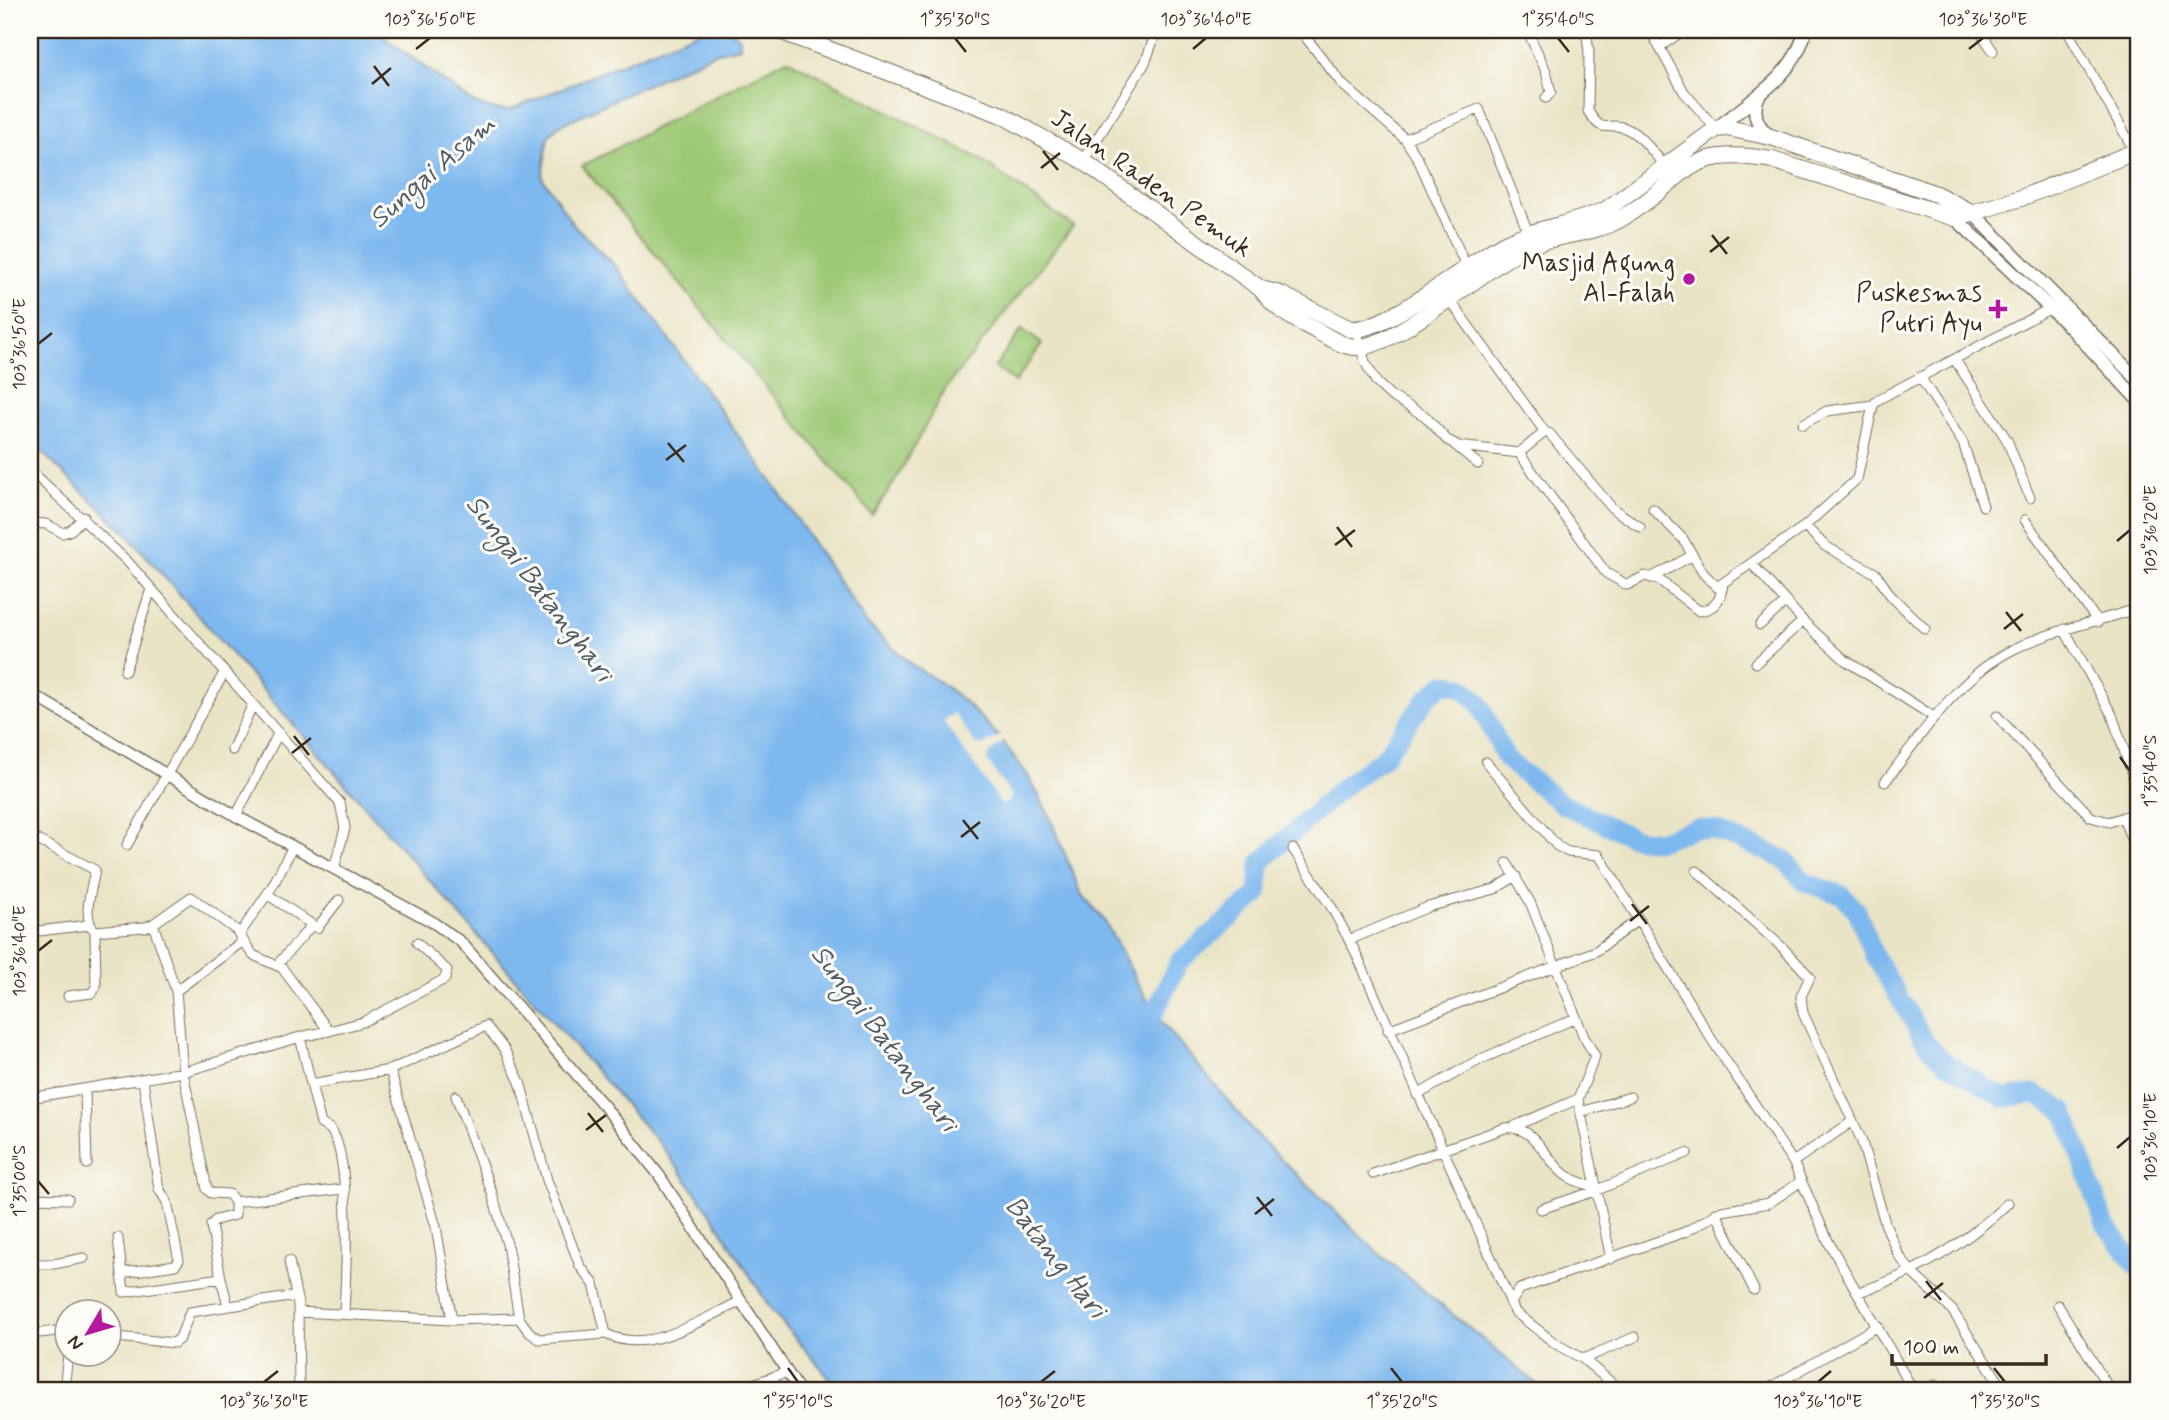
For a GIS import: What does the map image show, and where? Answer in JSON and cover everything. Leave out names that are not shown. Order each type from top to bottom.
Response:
[{"type":"highway","name":"Jalan Raden Pemuk","points":[[777,30],[1002,116],[1083,161],[1261,289],[1275,309],[1342,345],[1360,347]]},
{"type":"highway","points":[[1360,347],[1380,341],[1449,299],[1519,250],[1622,218],[1670,173],[1694,156],[1716,129],[1741,129],[1771,137],[1936,194],[1973,213]]},
{"type":"highway","points":[[1694,156],[1724,155],[1772,160],[1955,218],[2021,198],[2137,151]]},
{"type":"highway","points":[[1356,329],[1388,317],[1466,266],[1528,232],[1591,217],[1670,173]]},
{"type":"highway","name":"Jalan Raden Pemuk","points":[[1261,289],[1280,294],[1328,320],[1356,329]]},
{"type":"main road","points":[[1716,129],[1781,75],[1796,58],[1805,30]]},
{"type":"main road","points":[[1761,92],[1755,113],[1762,129],[1771,137]]},
{"type":"main road","points":[[1973,213],[2139,381]]},
{"type":"main road","points":[[1955,218],[2051,308],[2139,401]]},
{"type":"street","points":[[1083,161],[1145,63],[1157,30]]},
{"type":"street","points":[[1300,30],[1343,85],[1405,139],[1418,159],[1466,266]]},
{"type":"street","points":[[1527,30],[1549,85],[1550,92],[1546,98]]},
{"type":"street","points":[[1586,30],[1589,52],[1588,111],[1599,125],[1608,129],[1625,128],[1634,134],[1670,173]]},
{"type":"street","points":[[1650,30],[1684,92],[1716,129]]},
{"type":"street","points":[[1661,46],[1684,30]]},
{"type":"street","points":[[1979,30],[1993,51]]},
{"type":"street","points":[[2067,30],[2137,151]]},
{"type":"street","points":[[1405,139],[1479,109],[1528,232]]},
{"type":"street","points":[[1449,299],[1545,432],[1549,433],[1612,508],[1640,527]]},
{"type":"street","points":[[1803,424],[1827,411],[1873,405],[1889,392],[2051,308]]},
{"type":"street","points":[[1356,329],[1360,347],[1384,390],[1425,416],[1478,464]]},
{"type":"street","points":[[1955,360],[2007,440],[2030,498]]},
{"type":"street","points":[[1920,377],[1963,443],[1983,506]]},
{"type":"street","points":[[1653,509],[1683,539],[1713,585],[1723,583],[1805,526],[1859,476],[1873,405]]},
{"type":"street","points":[[1453,444],[1519,453],[1545,432]]},
{"type":"street","points":[[1519,453],[1601,568],[1627,585],[1645,576],[1651,578],[1699,611],[1716,604],[1721,596],[1723,583]]},
{"type":"street","points":[[30,470],[83,517],[151,589],[340,803],[345,828],[334,869]]},
{"type":"street","points":[[30,523],[46,524],[63,533],[71,530],[83,517]]},
{"type":"street","points":[[2025,520],[2098,622]]},
{"type":"street","points":[[1805,526],[1825,546],[1875,573],[1892,597],[1925,629]]},
{"type":"street","points":[[1651,578],[1693,555]]},
{"type":"street","points":[[1752,564],[1803,621],[1845,660],[1934,717]]},
{"type":"street","points":[[125,671],[151,589]]},
{"type":"street","points":[[1760,625],[1786,602]]},
{"type":"street","points":[[1885,782],[1934,717],[1985,666],[2016,647],[2064,629],[2098,622],[2139,608]]},
{"type":"street","points":[[1756,663],[1803,621]]},
{"type":"street","points":[[2064,629],[2112,715],[2139,794]]},
{"type":"street","points":[[127,845],[165,773],[224,673]]},
{"type":"street","points":[[30,693],[236,816],[430,921],[461,942],[659,1175],[799,1390]]},
{"type":"street","points":[[232,750],[252,706]]},
{"type":"street","points":[[1997,716],[2091,817],[2109,822],[2139,812]]},
{"type":"street","points":[[236,816],[278,734]]},
{"type":"street","points":[[1486,762],[1558,846],[1569,852],[1599,855],[1712,1040],[1793,1162],[1829,1243],[1913,1390]]},
{"type":"street","points":[[2123,817],[2139,860]]},
{"type":"street","points":[[30,835],[95,870],[92,928],[96,987],[92,993],[68,996]]},
{"type":"street","points":[[176,990],[241,938],[292,848]]},
{"type":"street","points":[[1293,849],[1349,940],[1510,1304],[1520,1318],[1583,1359],[1620,1390]]},
{"type":"street","points":[[1507,863],[1530,902],[1576,1018],[1595,1056],[1578,1099],[1594,1189],[1611,1259]]},
{"type":"street","points":[[1698,871],[1811,977],[1801,996],[1803,1013],[1853,1122],[1871,1170],[1890,1238],[1911,1272],[1952,1310],[2004,1390]]},
{"type":"street","points":[[1349,940],[1428,907],[1495,889],[1516,876]]},
{"type":"street","points":[[267,894],[318,927],[339,900]]},
{"type":"street","points":[[30,932],[145,927],[191,897],[241,938],[253,954],[277,965],[329,1031]]},
{"type":"street","points":[[1388,1030],[1596,951],[1639,919]]},
{"type":"street","points":[[153,924],[176,990],[183,1072],[208,1191],[229,1194],[235,1202],[235,1215],[216,1220],[211,1226],[228,1306]]},
{"type":"street","points":[[277,965],[312,925]]},
{"type":"street","points":[[30,1098],[85,1091],[183,1072],[300,1037],[363,1022],[445,979],[447,971],[417,943]]},
{"type":"street","points":[[1417,1095],[1479,1060],[1576,1018]]},
{"type":"street","points":[[311,1084],[390,1070],[487,1027],[504,1049],[520,1082],[547,1180],[580,1266],[594,1284],[606,1334]]},
{"type":"street","points":[[300,1037],[321,1124],[330,1129],[336,1144],[348,1232],[344,1312]]},
{"type":"street","points":[[390,1070],[436,1227],[452,1320]]},
{"type":"street","points":[[122,1273],[175,1265],[179,1260],[167,1202],[159,1189],[143,1080]]},
{"type":"street","points":[[85,1091],[87,1164]]},
{"type":"street","points":[[456,1096],[492,1193],[507,1244],[519,1318],[529,1332],[539,1339],[606,1334],[625,1339],[662,1337],[741,1300]]},
{"type":"street","points":[[1581,1112],[1630,1097]]},
{"type":"street","points":[[1373,1174],[1511,1128],[1578,1099]]},
{"type":"street","points":[[1793,1162],[1853,1122]]},
{"type":"street","points":[[1511,1128],[1524,1128],[1564,1175],[1594,1189]]},
{"type":"street","points":[[1541,1209],[1687,1153]]},
{"type":"street","points":[[1510,1304],[1520,1289],[1685,1232],[1716,1213],[1769,1203],[1800,1182]]},
{"type":"street","points":[[235,1202],[343,1189]]},
{"type":"street","points":[[30,1198],[68,1199]]},
{"type":"street","points":[[1859,1292],[1911,1272],[1970,1238],[2008,1203]]},
{"type":"street","points":[[1716,1213],[1754,1290]]},
{"type":"street","points":[[118,1238],[126,1293],[221,1278]]},
{"type":"street","points":[[30,1264],[54,1265],[84,1258]]},
{"type":"street","points":[[289,1261],[298,1312],[299,1390]]},
{"type":"street","points":[[122,1337],[174,1343],[180,1338],[190,1312],[296,1296]]},
{"type":"street","points":[[2058,1305],[2110,1390]]},
{"type":"street","points":[[298,1312],[344,1312],[452,1320],[519,1318]]},
{"type":"street","points":[[1766,1390],[1878,1326]]},
{"type":"street","points":[[30,1334],[52,1332]]},
{"type":"street","points":[[1583,1359],[1635,1337]]},
{"type":"street","points":[[64,1390],[66,1368]]},
{"type":"street","points":[[743,1389],[788,1372]]},
{"type":"green space","points":[[787,59],[978,158],[1073,226],[946,388],[894,483],[872,515],[582,166]]},
{"type":"green space","points":[[1022,329],[1042,344],[1015,382],[995,367]]},
{"type":"water","points":[[30,30],[374,30],[472,102],[494,110],[510,110],[702,30],[730,30],[739,37],[740,47],[714,53],[558,126],[548,137],[542,177],[573,224],[617,268],[775,486],[867,624],[912,665],[944,685],[968,705],[999,737],[1027,774],[1048,813],[1081,893],[1104,920],[1154,1013],[1260,1139],[1378,1253],[1544,1390],[840,1390],[772,1311],[714,1218],[664,1149],[126,533],[30,441]]},
{"type":"pier","points":[[954,713],[976,745],[984,745],[1001,735],[1005,740],[989,754],[987,761],[1012,797],[1002,805],[943,721]]},
{"type":"waterway","points":[[1144,1034],[1179,962],[1258,894],[1260,863],[1342,788],[1384,757],[1427,698],[1444,683],[1462,687],[1479,703],[1506,759],[1562,804],[1634,838],[1658,841],[1696,828],[1714,830],[1784,859],[1804,882],[1842,895],[1857,911],[1875,957],[1926,1043],[1945,1062],[2003,1098],[2034,1094],[2064,1110],[2105,1224],[2139,1269]]},
{"type":"place","name":"Masjid Agung Al-Falah","points":[[1689,279]]},
{"type":"place","name":"Puskesmas Putri Ayu","points":[[1998,309]]},
{"type":"water label","name":"Sungai Asam","points":[[433,172]]},
{"type":"water label","name":"Sungai Batanghari","points":[[539,589]]},
{"type":"water label","name":"Sungai Batanghari","points":[[884,1039]]},
{"type":"water label","name":"Batang Hari","points":[[1055,1258]]}]
